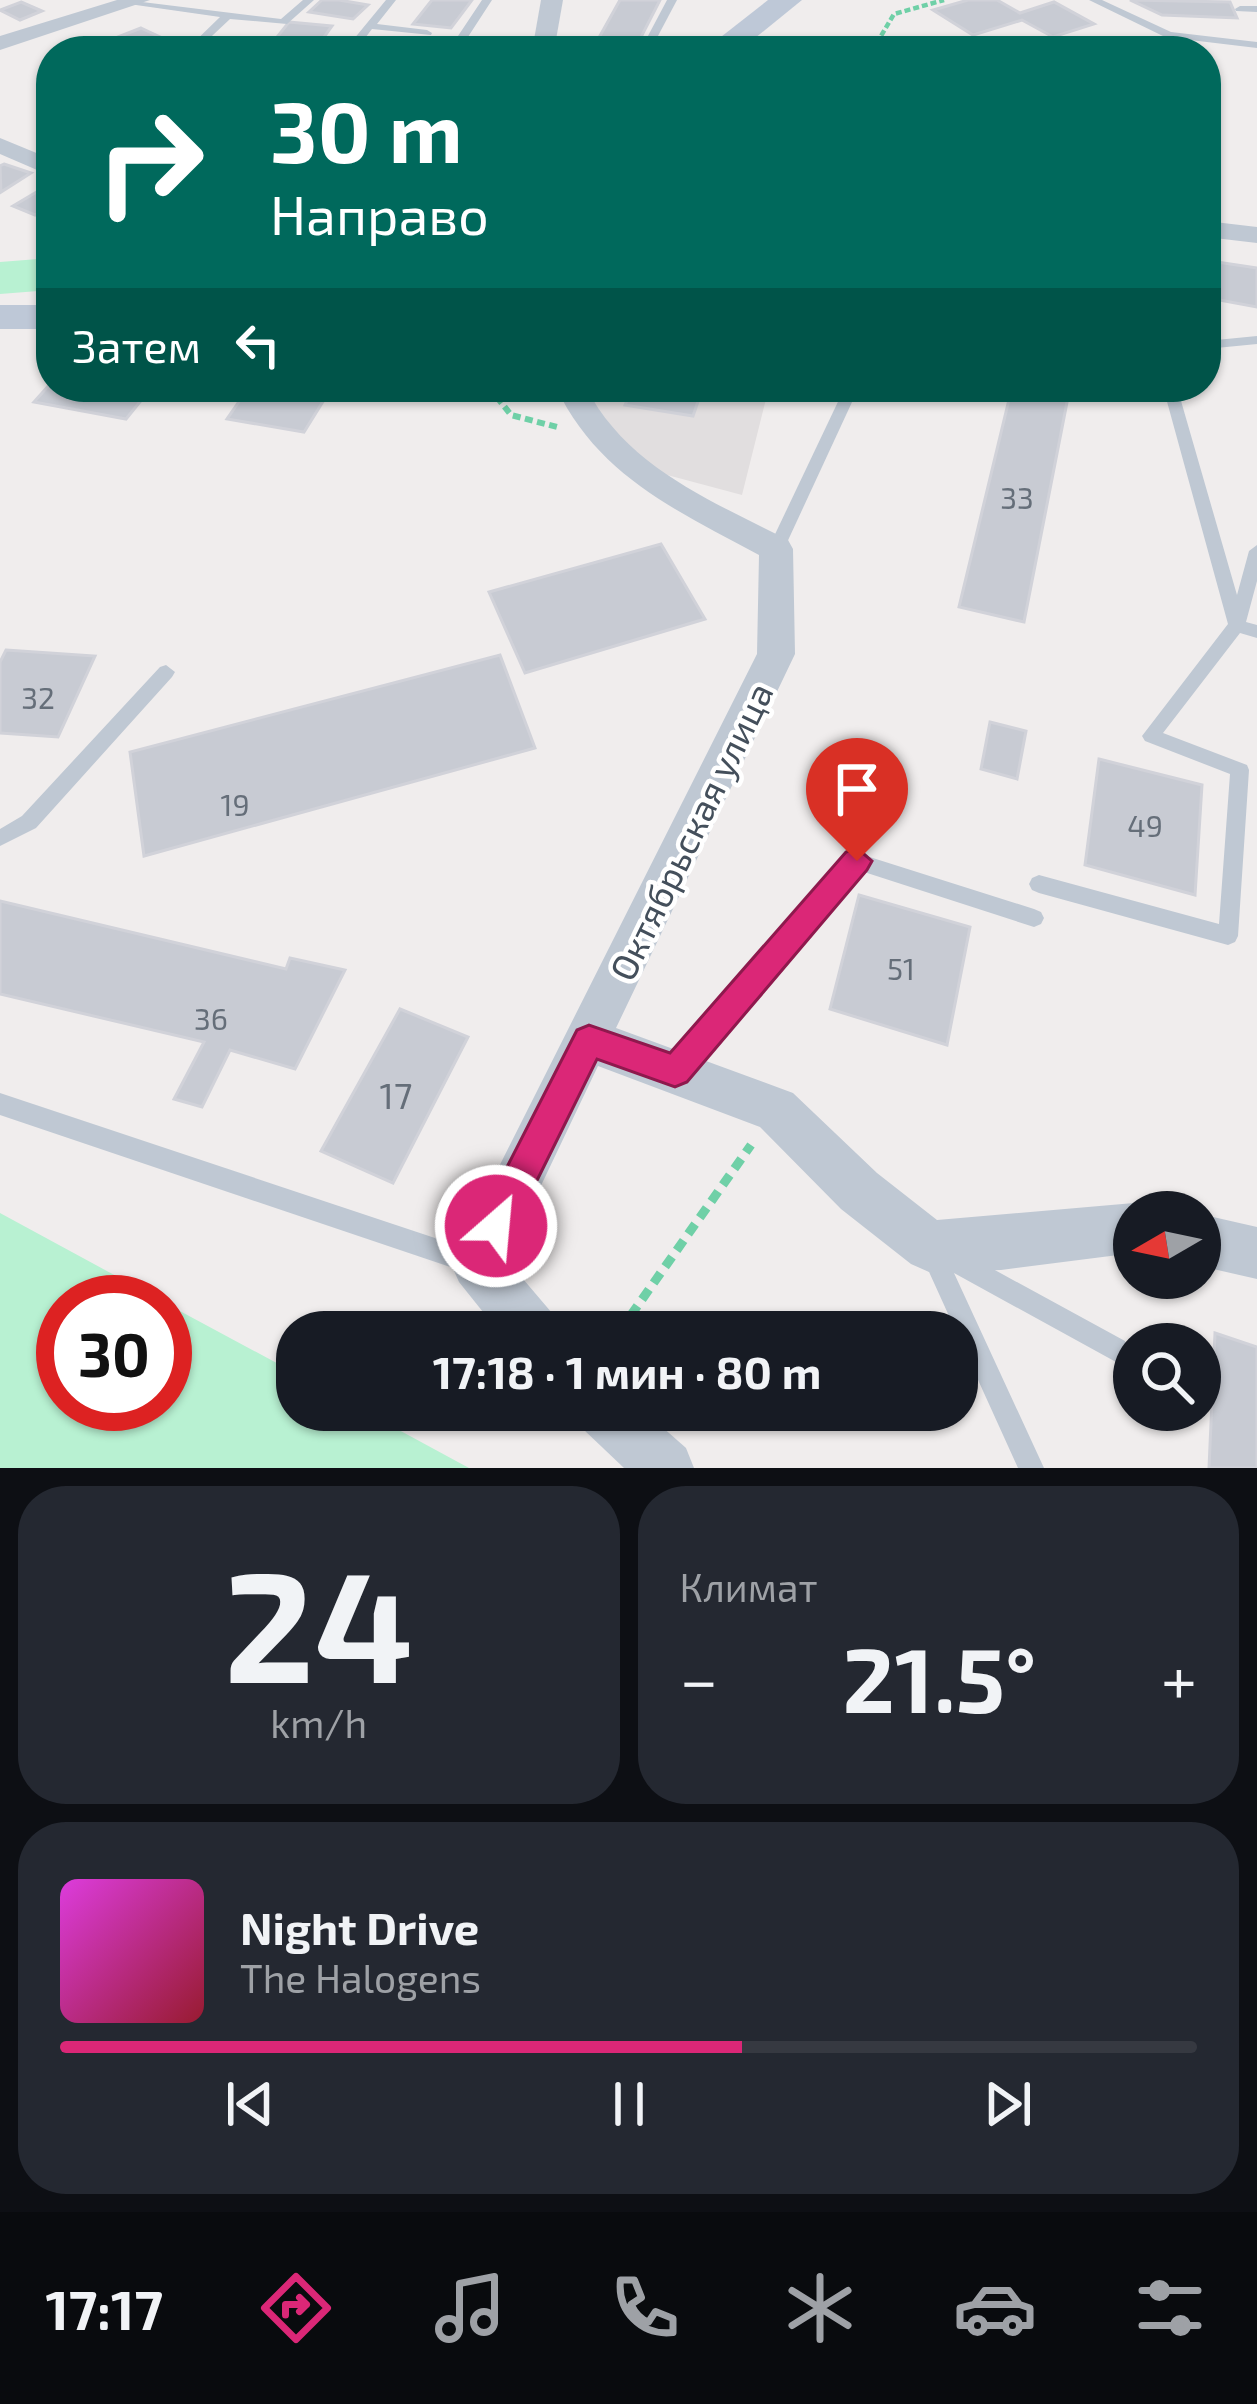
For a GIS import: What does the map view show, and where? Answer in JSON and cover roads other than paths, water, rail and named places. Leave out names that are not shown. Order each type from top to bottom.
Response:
[{"type":"main road","points":[[739,36],[787,0]]},
{"type":"main road","points":[[0,317],[36,317]]},
{"type":"street","points":[[546,36],[552,0]]},
{"type":"street","points":[[0,43],[136,2]]},
{"type":"street","points":[[0,145],[36,161]]},
{"type":"street","points":[[1221,231],[1257,236]]},
{"type":"street","points":[[577,402],[606,441],[677,494],[776,548]]},
{"type":"street","name":"Октябрьская улица","points":[[477,1264],[776,654],[776,548]]},
{"type":"street","points":[[589,1040],[776,1110],[859,1191],[929,1246],[1000,1244],[1113,1231]]},
{"type":"street","points":[[1221,1245],[1257,1253]]},
{"type":"street","points":[[477,1264],[516,1311]]},
{"type":"street","points":[[625,1431],[666,1468]]},
{"type":"lane","points":[[136,2],[283,22],[309,0]]},
{"type":"lane","points":[[362,36],[391,0]]},
{"type":"lane","points":[[463,36],[487,0]]},
{"type":"lane","points":[[653,36],[672,0]]},
{"type":"lane","points":[[1094,0],[1178,36]]},
{"type":"lane","points":[[1240,9],[1257,9]]},
{"type":"lane","points":[[206,36],[227,16]]},
{"type":"lane","points":[[370,26],[427,33]]},
{"type":"lane","points":[[1221,41],[1257,45]]},
{"type":"lane","points":[[1221,344],[1257,340]]},
{"type":"lane","points":[[776,548],[845,402]]},
{"type":"lane","points":[[1174,402],[1237,625]]},
{"type":"lane","points":[[1039,884],[1228,936],[1240,770],[1151,736],[1237,625],[1257,551]]},
{"type":"lane","points":[[1237,625],[1257,632]]},
{"type":"lane","points":[[0,838],[29,822],[166,672]]},
{"type":"lane","points":[[675,1071],[857,861],[1034,918]]},
{"type":"lane","points":[[0,1104],[477,1264]]},
{"type":"lane","points":[[929,1246],[1113,1348]]},
{"type":"lane","points":[[929,1246],[1031,1468]]}]
